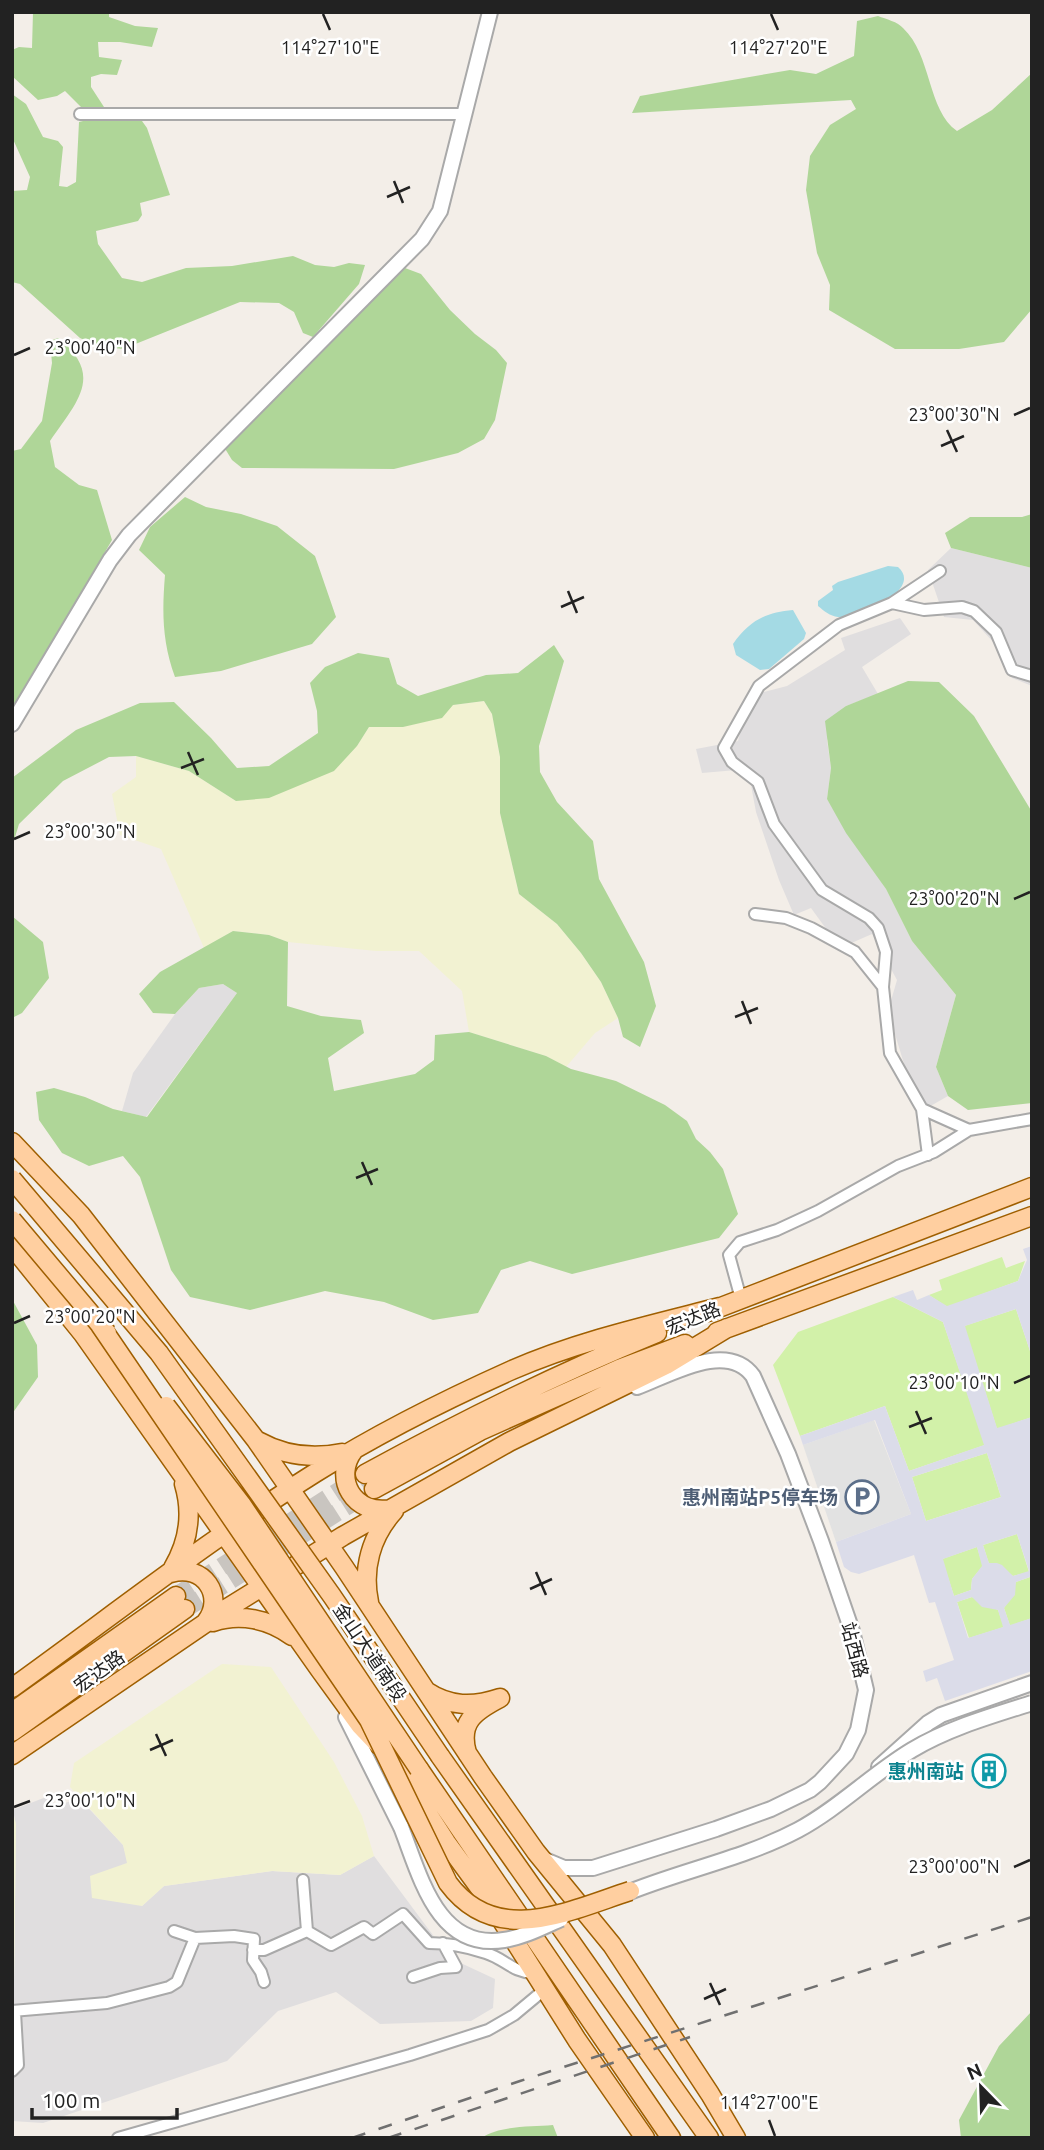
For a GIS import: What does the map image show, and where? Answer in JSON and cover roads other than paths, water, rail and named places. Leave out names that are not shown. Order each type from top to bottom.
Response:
[{"type":"main road","points":[[12,1142],[81,1214],[256,1440],[468,1756],[536,1852],[612,1945],[736,2138]]},
{"type":"main road","name":"金山大道南段","points":[[12,1179],[159,1353],[332,1596],[440,1756],[709,2138]]},
{"type":"main road","name":"宏达路","points":[[1032,1187],[611,1351],[472,1416],[370,1482],[619,1369],[1032,1216]]},
{"type":"main road","name":"金山大道南段","points":[[12,1220],[150,1386],[242,1504],[671,2138]]},
{"type":"main road","points":[[12,1246],[83,1334],[360,1725],[400,1769],[446,1842],[492,1905],[544,1990],[645,2138]]},
{"type":"main road","points":[[12,1688],[291,1489],[360,1447],[514,1369],[601,1338],[720,1307]]},
{"type":"main road","points":[[100,1325],[369,1720],[448,1883],[455,1892],[480,1912],[499,1919],[520,1921],[566,1912],[630,1892]]},
{"type":"main road","points":[[12,1755],[201,1626],[328,1546],[509,1442],[666,1364],[727,1328]]},
{"type":"main road","points":[[256,1440],[276,1450],[310,1457],[332,1455],[360,1447]]},
{"type":"main road","points":[[360,1447],[345,1468],[345,1482],[351,1495],[366,1508],[380,1510],[399,1505]]},
{"type":"main road","points":[[168,1575],[184,1547],[190,1514],[187,1494],[175,1465]]},
{"type":"main road","points":[[371,1609],[367,1577],[369,1555],[383,1525],[399,1505]]},
{"type":"main road","points":[[168,1575],[180,1571],[193,1572],[209,1583],[214,1595],[213,1609],[201,1626]]},
{"type":"main road","name":"宏达路","points":[[12,1712],[181,1602],[12,1732]]},
{"type":"main road","points":[[201,1626],[228,1618],[258,1620],[277,1626],[302,1644]]},
{"type":"main road","points":[[425,1691],[443,1700],[463,1705],[500,1698],[478,1710],[470,1719],[465,1737],[468,1756]]},
{"type":"street","points":[[12,724],[110,560],[129,535],[314,350],[433,225],[440,211],[490,12]]},
{"type":"street","points":[[80,114],[465,114]]},
{"type":"street","points":[[928,1155],[922,1109],[890,1053],[883,987],[886,952],[878,928],[869,918],[822,890],[774,824],[758,782],[732,762],[724,748],[758,686],[839,625],[892,603],[940,571]]},
{"type":"street","points":[[892,603],[924,610],[962,607],[974,611],[996,632],[1012,670],[1032,676]]},
{"type":"street","points":[[755,914],[786,918],[855,952],[883,987]]},
{"type":"street","points":[[922,1109],[969,1130]]},
{"type":"street","points":[[741,1300],[729,1255],[740,1242],[818,1212],[898,1166],[928,1155],[969,1130],[1032,1119]]},
{"type":"street","name":"站西路","points":[[536,1852],[556,1866],[571,1870],[586,1869],[771,1809],[810,1790],[830,1774],[853,1742],[864,1704],[866,1690],[863,1671],[832,1571],[788,1454],[750,1371],[735,1361],[716,1359],[632,1389],[605,1395]]},
{"type":"street","points":[[320,1670],[377,1775],[430,1899],[440,1915],[454,1928],[479,1940],[497,1941],[514,1938],[630,1892],[773,1842],[823,1815],[861,1785],[928,1723],[954,1709],[1032,1683]]},
{"type":"street","points":[[861,1785],[936,1737],[1032,1703]]},
{"type":"street","points":[[303,1881],[307,1931]]},
{"type":"street","points":[[307,1931],[331,1945],[365,1927],[373,1934],[403,1914],[429,1943],[443,1943],[488,1953],[519,1972],[533,1973]]},
{"type":"street","points":[[174,1931],[195,1938],[234,1936],[254,1939],[253,1960],[264,1982]]},
{"type":"street","points":[[253,1950],[264,1950],[307,1931]]},
{"type":"street","points":[[12,2071],[18,2065],[13,2011],[107,2003],[169,1987],[177,1982],[195,1938]]},
{"type":"street","points":[[413,1977],[440,1968],[456,1967],[443,1943]]},
{"type":"street","points":[[118,2138],[488,2030],[514,2015],[544,1990]]},
{"type":"water","points":[[888,566],[898,567],[904,576],[902,585],[895,594],[884,601],[858,613],[838,617],[818,606],[818,601],[833,590],[832,586],[838,582]]},
{"type":"water","points":[[793,610],[806,633],[804,639],[769,669],[760,670],[736,655],[733,644],[745,629],[766,616]]},
{"type":"tunnel","points":[[176,1596],[365,1474]]},
{"type":"tunnel","points":[[185,1609],[374,1489]]},
{"type":"railway","points":[[352,2138],[520,2081],[1032,1917]]},
{"type":"railway","points":[[388,2138],[690,2037]]},
{"type":"place","name":"惠州南站P5停车场","points":[[862,1497]]},
{"type":"place","name":"惠州南站","points":[[989,1771]]}]
